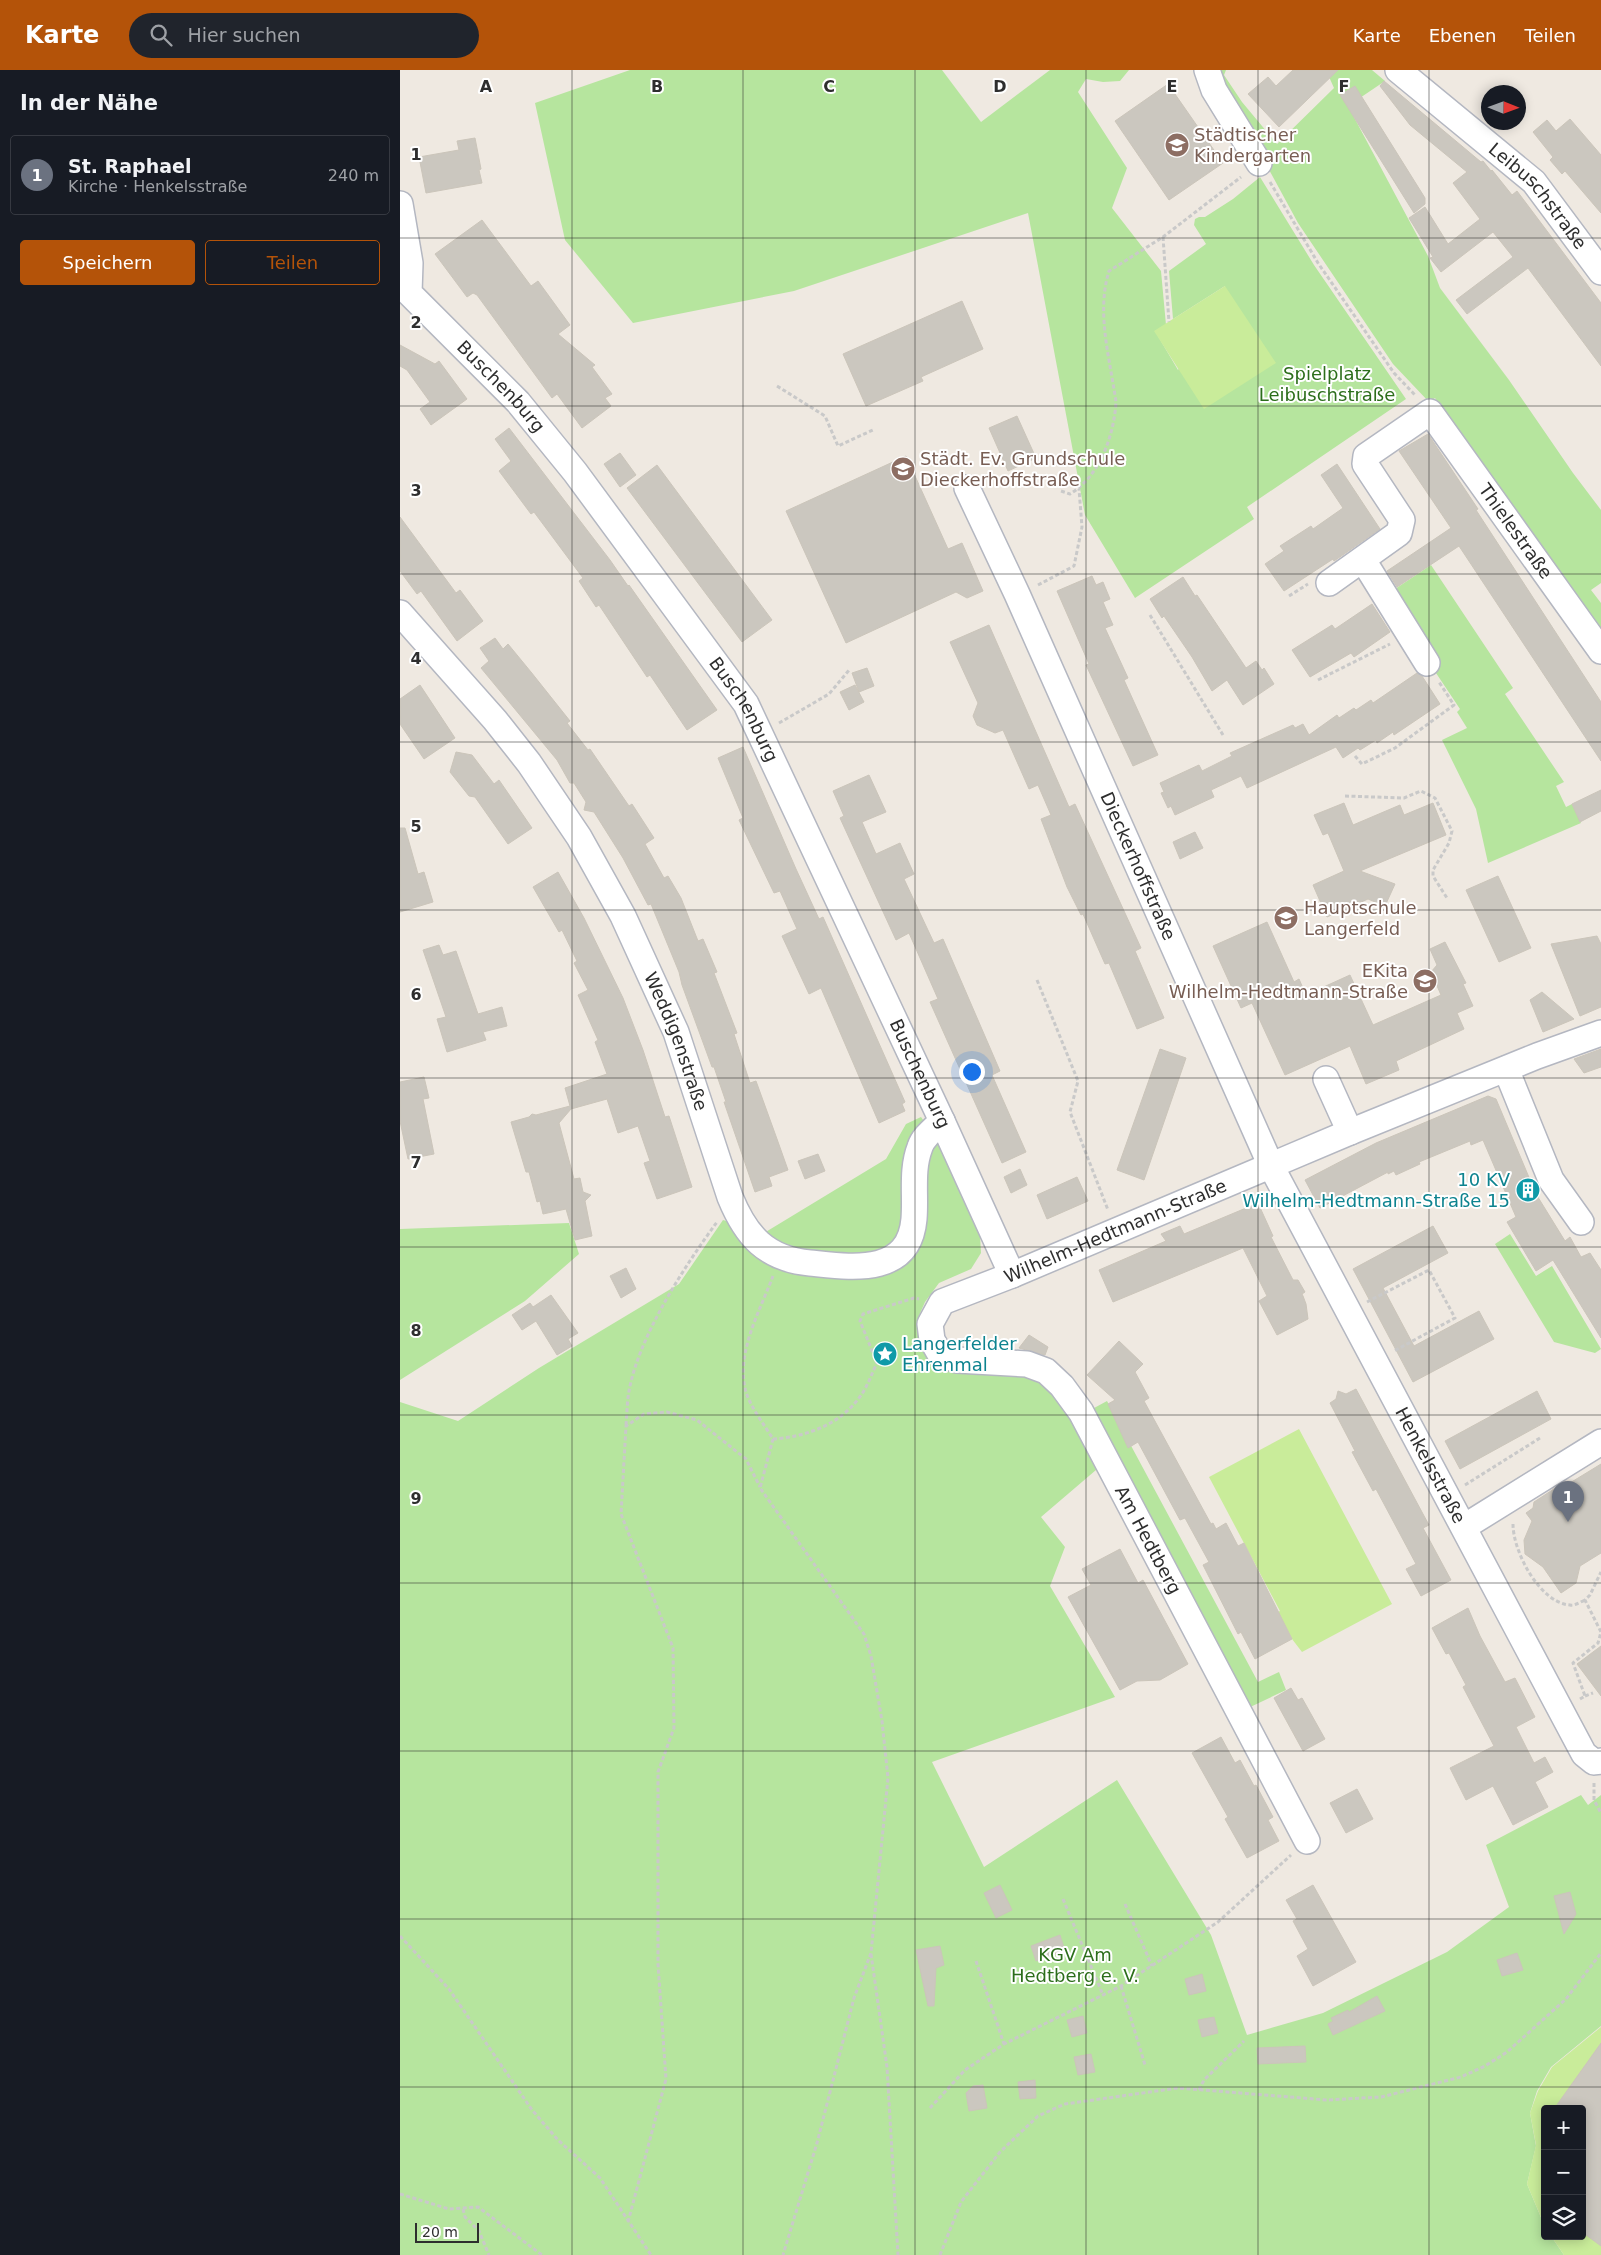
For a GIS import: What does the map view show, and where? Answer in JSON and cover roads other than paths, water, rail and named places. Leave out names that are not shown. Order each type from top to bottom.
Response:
[{"type":"street","points":[[1207,70],[1214,90],[1259,164]]},
{"type":"street","name":"Leibuschstraße","points":[[1398,70],[1534,182],[1601,272]]},
{"type":"street","name":"Buschenburg","points":[[400,204],[410,263],[409,293],[518,402],[575,472],[746,704],[942,1121],[1012,1275]]},
{"type":"street","name":"Thielestraße","points":[[1362,560],[1398,533],[1402,520],[1365,464],[1366,456],[1430,412],[1601,651]]},
{"type":"street","name":"Dieckerhoffstraße","points":[[968,488],[1271,1166]]},
{"type":"street","points":[[1329,583],[1362,560],[1427,663]]},
{"type":"street","name":"Weddigenstraße","points":[[400,613],[501,727],[529,763],[579,837],[624,916],[676,1032],[736,1211],[754,1240],[780,1257],[805,1263],[851,1267],[872,1266],[886,1261],[900,1251],[909,1238],[914,1220],[914,1167],[920,1145],[942,1121]]},
{"type":"street","name":"Wilhelm-Hedtmann-Straße","points":[[930,1324],[942,1302],[1116,1232],[1350,1132],[1601,1033]]},
{"type":"street","points":[[1506,1069],[1552,1180],[1581,1222]]},
{"type":"street","points":[[1326,1078],[1350,1132]]},
{"type":"street","name":"Henkelsstraße","points":[[1271,1166],[1584,1754],[1598,1762]]},
{"type":"street","name":"Am Hedtberg","points":[[930,1324],[932,1340],[940,1354],[957,1360],[1027,1364],[1046,1371],[1062,1386],[1081,1412],[1307,1841]]},
{"type":"street","points":[[1464,1527],[1601,1442]]},
{"type":"place","name":"Städtischer Kindergarten","points":[[1177,145]]},
{"type":"place","name":"Städt. Ev. Grundschule Dieckerhoffstraße","points":[[903,469]]},
{"type":"place","name":"Hauptschule Langerfeld","points":[[1286,918]]},
{"type":"place","name":"EKita Wilhelm-Hedtmann-Straße","points":[[1425,981]]},
{"type":"place","name":"10 KV Wilhelm-Hedtmann-Straße 15","points":[[1528,1190]]},
{"type":"place","name":"Langerfelder Ehrenmal","points":[[885,1354]]},
{"type":"place","name":"St. Raphael","points":[[1568,1522]]},
{"type":"park label","name":"Spielplatz Leibuschstraße","points":[[1327,384]]},
{"type":"park label","name":"KGV Am Hedtberg e. V.","points":[[1075,1965]]}]
